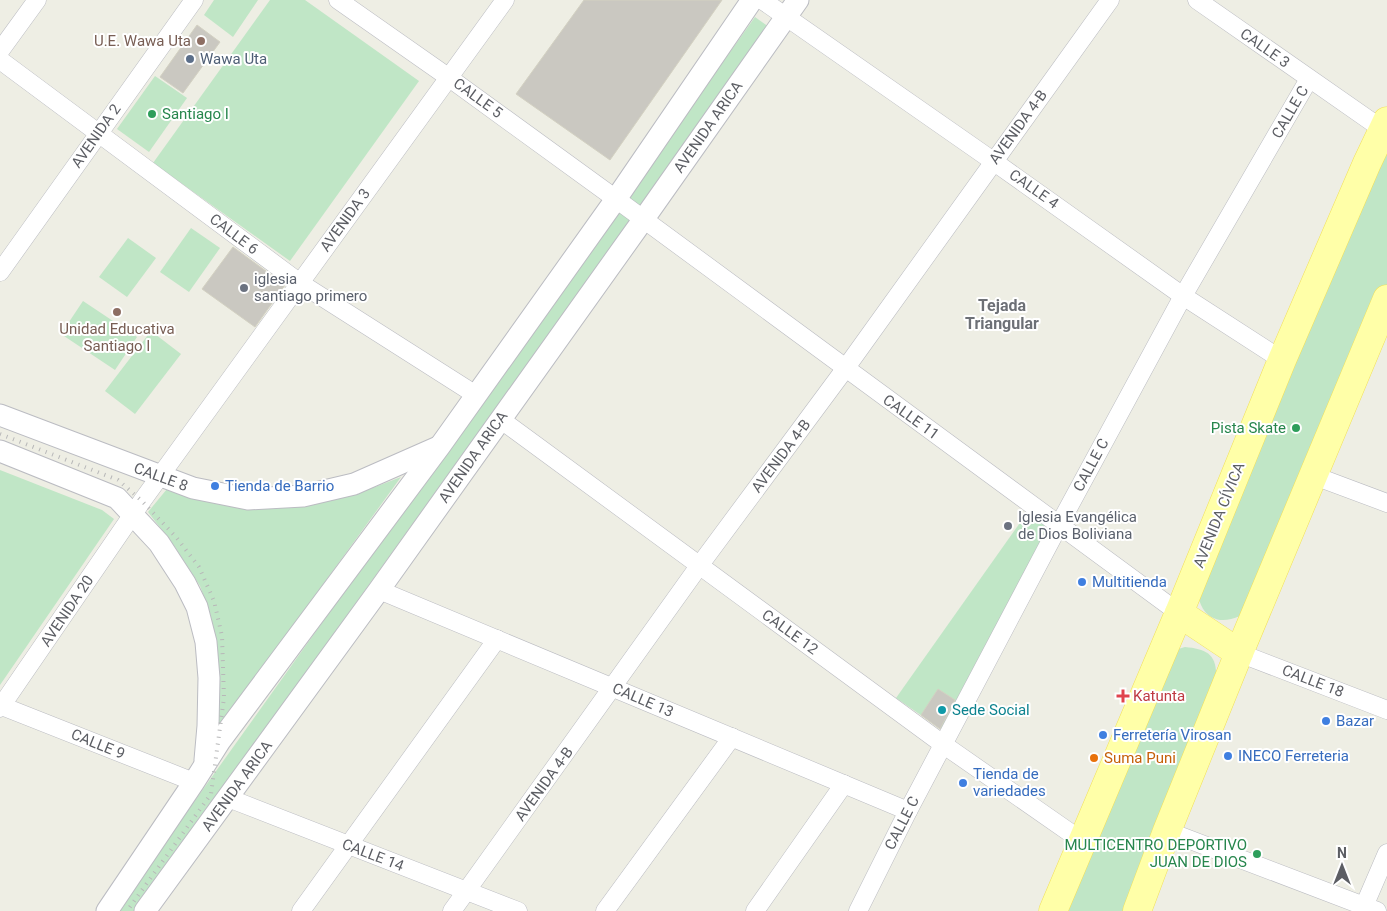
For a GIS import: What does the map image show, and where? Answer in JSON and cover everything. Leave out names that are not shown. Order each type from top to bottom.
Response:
[{"type":"main road","name":"AVENIDA CÍVICA","points":[[1053,911],[1180,613],[1282,360],[1385,125]]},
{"type":"main road","points":[[1137,911],[1167,831],[1239,653],[1387,299]]},
{"type":"main road","points":[[1180,613],[1239,653]]},
{"type":"street","points":[[0,51],[37,0]]},
{"type":"street","name":"AVENIDA 2","points":[[0,272],[194,0]]},
{"type":"street","name":"CALLE 5","points":[[338,0],[448,77],[643,220]]},
{"type":"street","name":"AVENIDA 3","points":[[133,514],[505,0]]},
{"type":"street","points":[[106,911],[206,764],[220,740],[440,446],[616,199],[752,0]]},
{"type":"street","name":"CALLE 4","points":[[762,0],[792,8],[994,161],[1183,296],[1282,360]]},
{"type":"street","name":"AVENIDA 4-B","points":[[452,911],[1110,0]]},
{"type":"street","name":"CALLE 3","points":[[1197,0],[1310,79],[1385,125]]},
{"type":"street","name":"AVENIDA ARICA","points":[[145,911],[379,590],[792,8]]},
{"type":"street","name":"CALLE 6","points":[[0,60],[300,283],[476,395]]},
{"type":"street","name":"CALLE C","points":[[858,911],[908,811],[1059,525],[1183,296],[1310,79]]},
{"type":"street","name":"CALLE 11","points":[[643,220],[1180,613]]},
{"type":"street","name":"CALLE 8","points":[[0,415],[192,488],[248,499],[303,496],[354,484],[440,446]]},
{"type":"street","name":"CALLE 12","points":[[500,419],[944,745],[1082,841]]},
{"type":"street","points":[[0,451],[118,498],[159,543],[186,583],[198,606],[206,642],[210,678],[208,726],[204,758],[206,764]]},
{"type":"street","points":[[1312,475],[1387,503]]},
{"type":"street","name":"AVENIDA 20","points":[[1,707],[133,514]]},
{"type":"street","name":"CALLE 13","points":[[379,590],[908,811]]},
{"type":"street","points":[[301,911],[497,639]]},
{"type":"street","name":"CALLE 18","points":[[1239,653],[1387,710]]},
{"type":"street","name":"CALLE 9","points":[[1,707],[194,782]]},
{"type":"street","points":[[605,911],[732,737]]},
{"type":"street","points":[[755,911],[844,784]]},
{"type":"street","name":"CALLE 14","points":[[228,798],[518,911]]},
{"type":"street","points":[[1167,831],[1368,909],[1387,853]]},
{"type":"green space","points":[[214,0],[258,0],[233,37],[204,15]]},
{"type":"green space","points":[[270,0],[305,0],[419,81],[290,261],[153,163]]},
{"type":"green space","points":[[755,17],[769,27],[135,911],[116,911]]},
{"type":"green space","name":"Santiago I","points":[[155,76],[187,98],[149,152],[117,129]]},
{"type":"green space","points":[[1387,151],[1387,290],[1240,616],[1222,620],[1215,619],[1204,610],[1200,603],[1197,586]]},
{"type":"green space","points":[[191,228],[220,248],[189,292],[160,272]]},
{"type":"green space","points":[[128,238],[156,258],[127,297],[99,277]]},
{"type":"green space","points":[[83,301],[137,337],[115,370],[61,334]]},
{"type":"green space","points":[[151,331],[181,354],[135,414],[105,391]]},
{"type":"green space","points":[[0,470],[102,510],[114,519],[0,685]]},
{"type":"green space","points":[[401,477],[216,732],[219,667],[210,613],[200,586],[175,547],[148,512],[167,489],[321,501],[375,487]]},
{"type":"green space","points":[[1029,510],[1044,524],[1042,538],[941,729],[896,698]]},
{"type":"green space","points":[[1185,647],[1199,649],[1209,654],[1215,663],[1216,677],[1127,911],[1063,911],[1175,650]]},
{"type":"building","points":[[584,0],[722,0],[610,160],[516,94]]},
{"type":"building","name":"Wawa Uta","points":[[197,25],[220,42],[183,93],[160,77]]},
{"type":"building","name":"iglesia santiago primero","points":[[233,247],[285,285],[255,327],[202,289]]},
{"type":"building","name":"Sede Social","points":[[938,689],[955,700],[940,729],[921,715]]},
{"type":"railway","points":[[0,434],[118,480],[142,501],[176,537],[199,567],[214,601],[222,636],[224,698],[211,794],[127,911]]},
{"type":"place","name":"U.E. Wawa Uta","points":[[201,41]]},
{"type":"place","name":"Wawa Uta","points":[[190,59]]},
{"type":"place","name":"Santiago I","points":[[152,114]]},
{"type":"place","name":"iglesia santiago primero","points":[[244,288]]},
{"type":"place","name":"Unidad Educativa Santiago I","points":[[117,312]]},
{"type":"place","name":"Pista Skate","points":[[1296,428]]},
{"type":"place","name":"Tienda de Barrio","points":[[215,486]]},
{"type":"place","name":"Iglesia Evangélica de Dios Boliviana","points":[[1008,526]]},
{"type":"place","name":"Multitienda","points":[[1082,582]]},
{"type":"place","name":"Katunta","points":[[1123,696]]},
{"type":"place","name":"Sede Social","points":[[942,710]]},
{"type":"place","name":"Bazar","points":[[1326,721]]},
{"type":"place","name":"Ferretería Virosan","points":[[1103,735]]},
{"type":"place","name":"INECO Ferreteria","points":[[1228,756]]},
{"type":"place","name":"Suma Puni","points":[[1094,758]]},
{"type":"place","name":"Tienda de variedades","points":[[963,783]]},
{"type":"place","name":"MULTICENTRO DEPORTIVO JUAN DE DIOS","points":[[1257,854]]},
{"type":"district","name":"Tejada Triangular","points":[[1002,314]]}]
